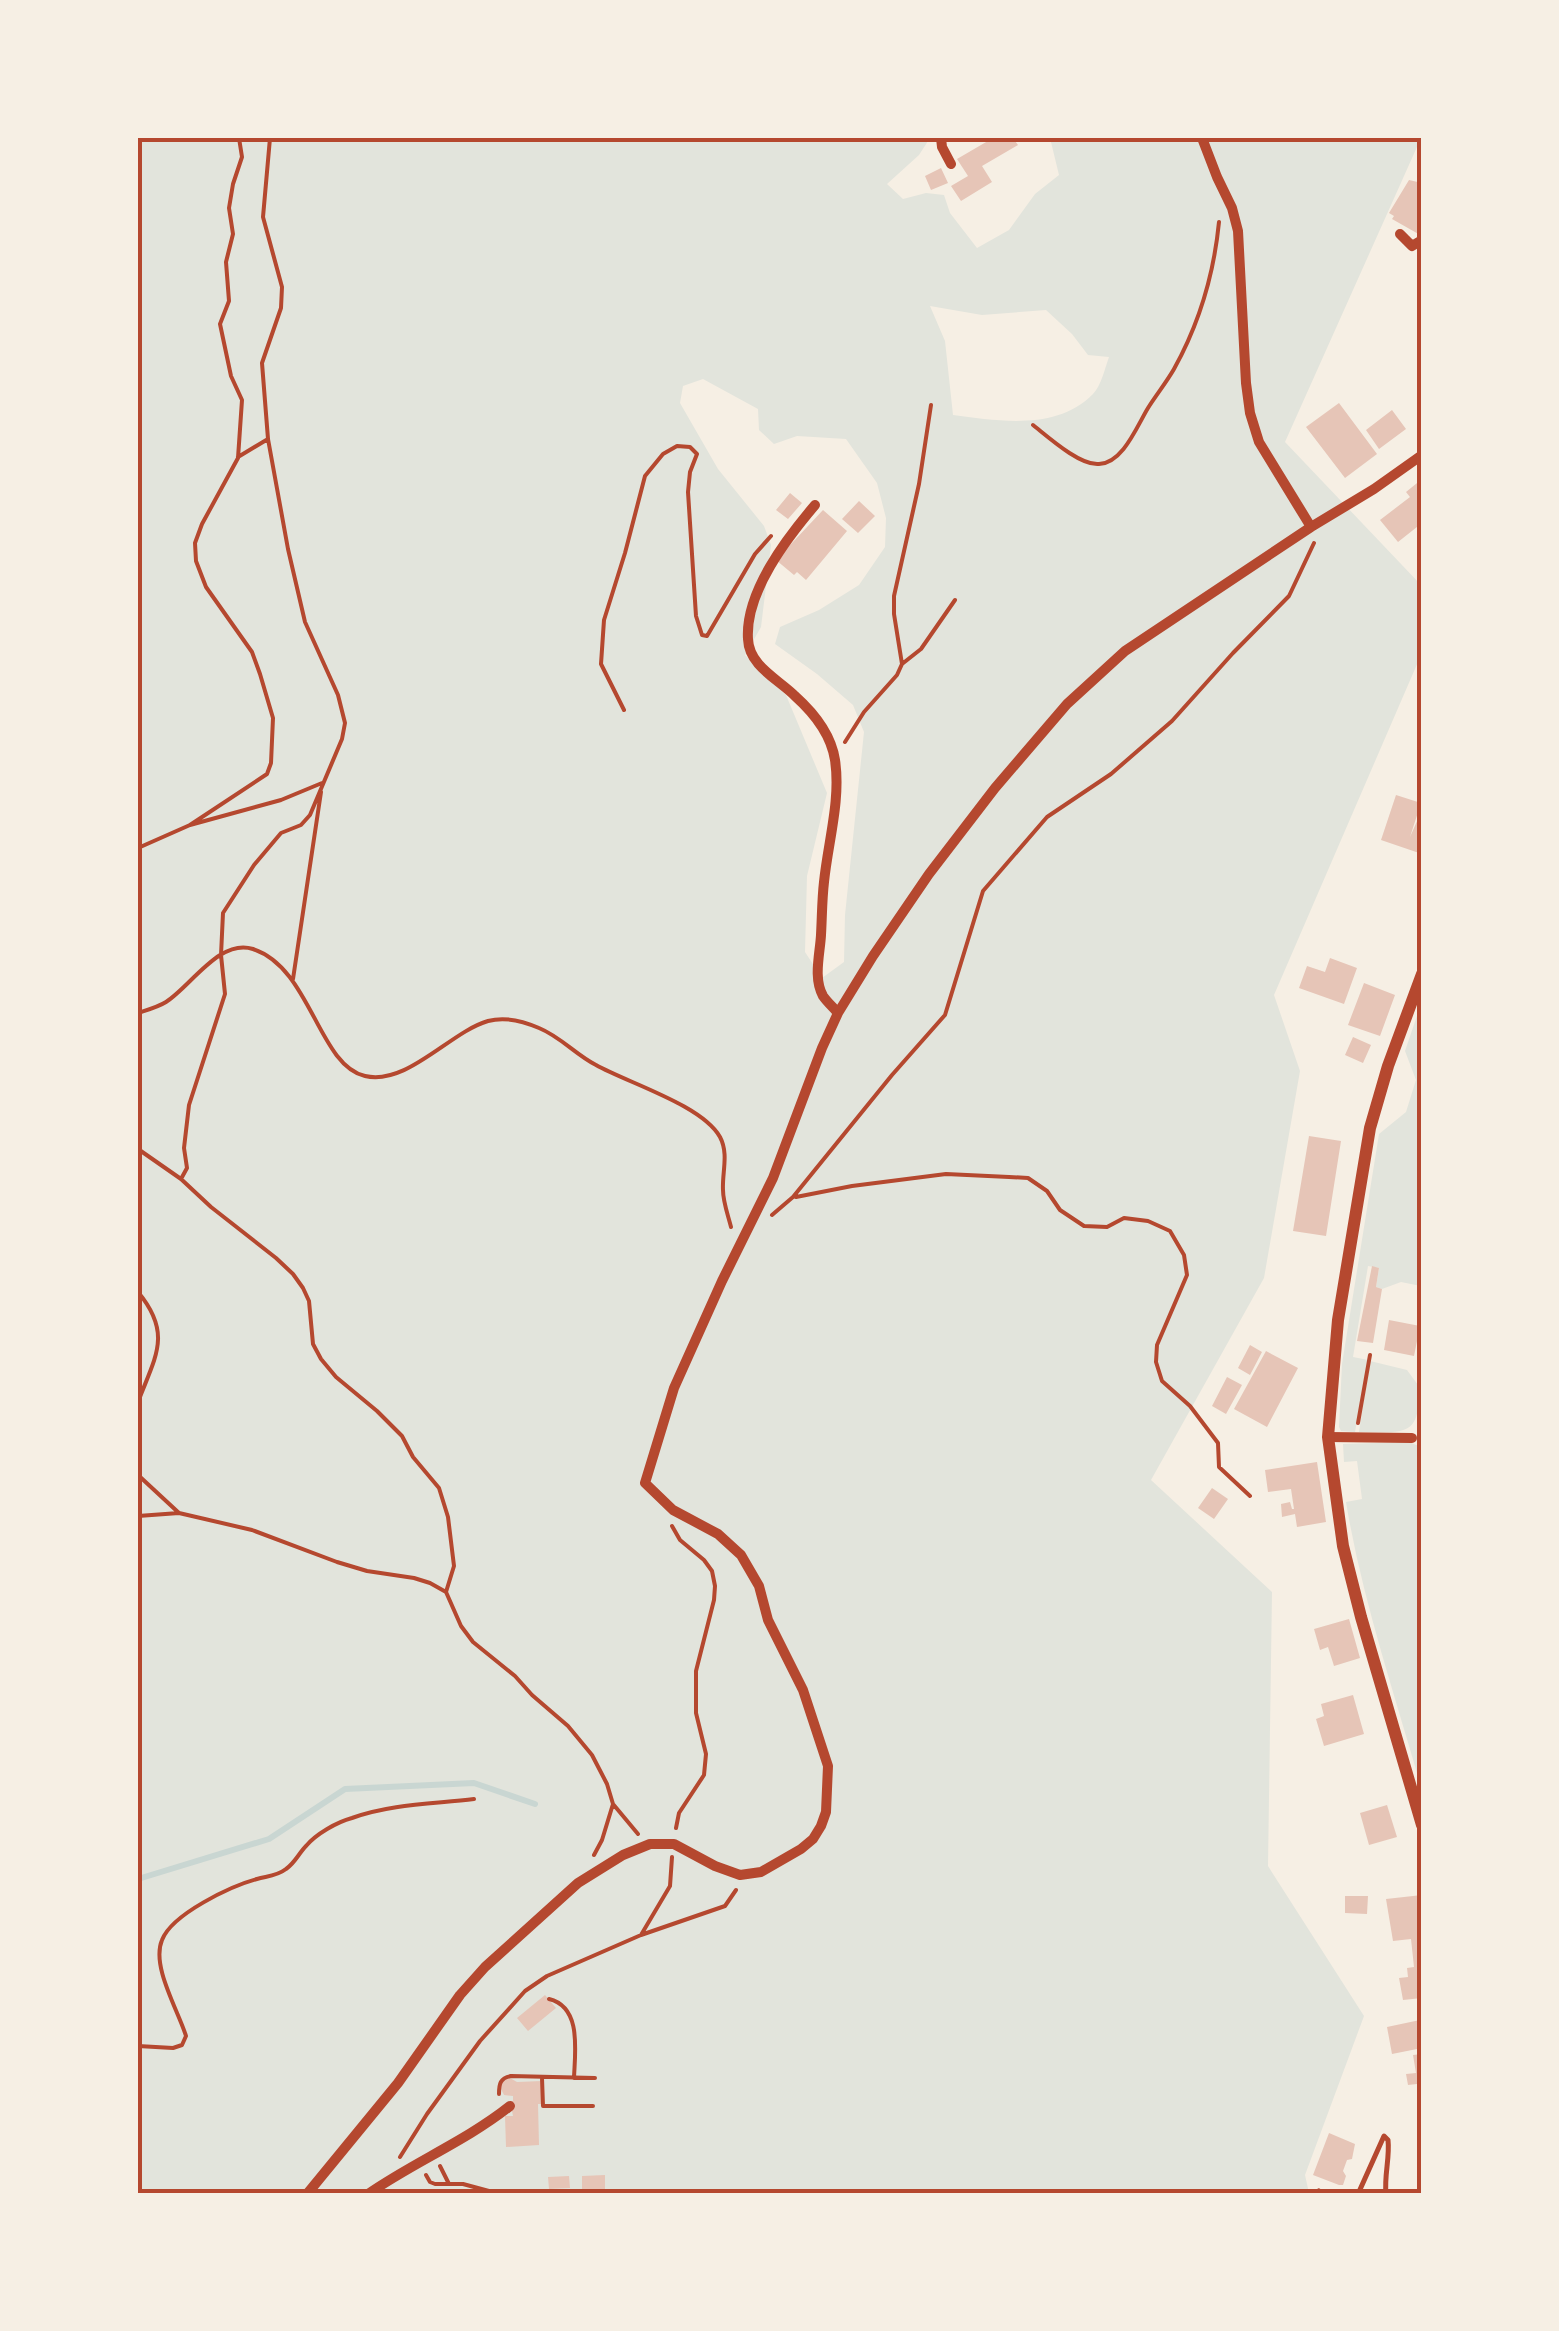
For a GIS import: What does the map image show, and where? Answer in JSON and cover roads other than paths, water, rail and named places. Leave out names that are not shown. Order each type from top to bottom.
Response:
[{"type":"street","points":[[941,138],[951,164]]},
{"type":"street","points":[[1202,138],[1238,231],[1250,413],[1259,442],[1310,527]]},
{"type":"street","points":[[1400,234],[1412,246],[1422,240]]},
{"type":"street","points":[[307,2194],[398,2083],[460,1995],[485,1967],[578,1883],[646,1844],[674,1844],[740,1876],[761,1872],[788,1859],[813,1839],[826,1812],[828,1766],[803,1690],[768,1620],[759,1586],[741,1555],[718,1534],[673,1510],[645,1483],[674,1388],[773,1178],[822,1048],[873,956],[929,874],[1067,704],[1125,651],[1422,455]]},
{"type":"street","points":[[815,505],[772,561],[749,622],[748,640],[756,662],[795,695],[820,724],[834,758],[836,792],[824,882],[818,976],[823,996],[838,1013]]},
{"type":"street","points":[[1422,974],[1383,1082],[1367,1142],[1334,1352],[1328,1438],[1343,1546],[1422,1825]]},
{"type":"street","points":[[1328,1438],[1412,1438]]},
{"type":"street","points":[[368,2194],[476,2132],[510,2106]]},
{"type":"lane","points":[[1358,2194],[1384,2136],[1389,2148],[1386,2194]]},
{"type":"waterway","points":[[138,1879],[269,1839],[345,1789],[474,1783],[535,1804]]}]
